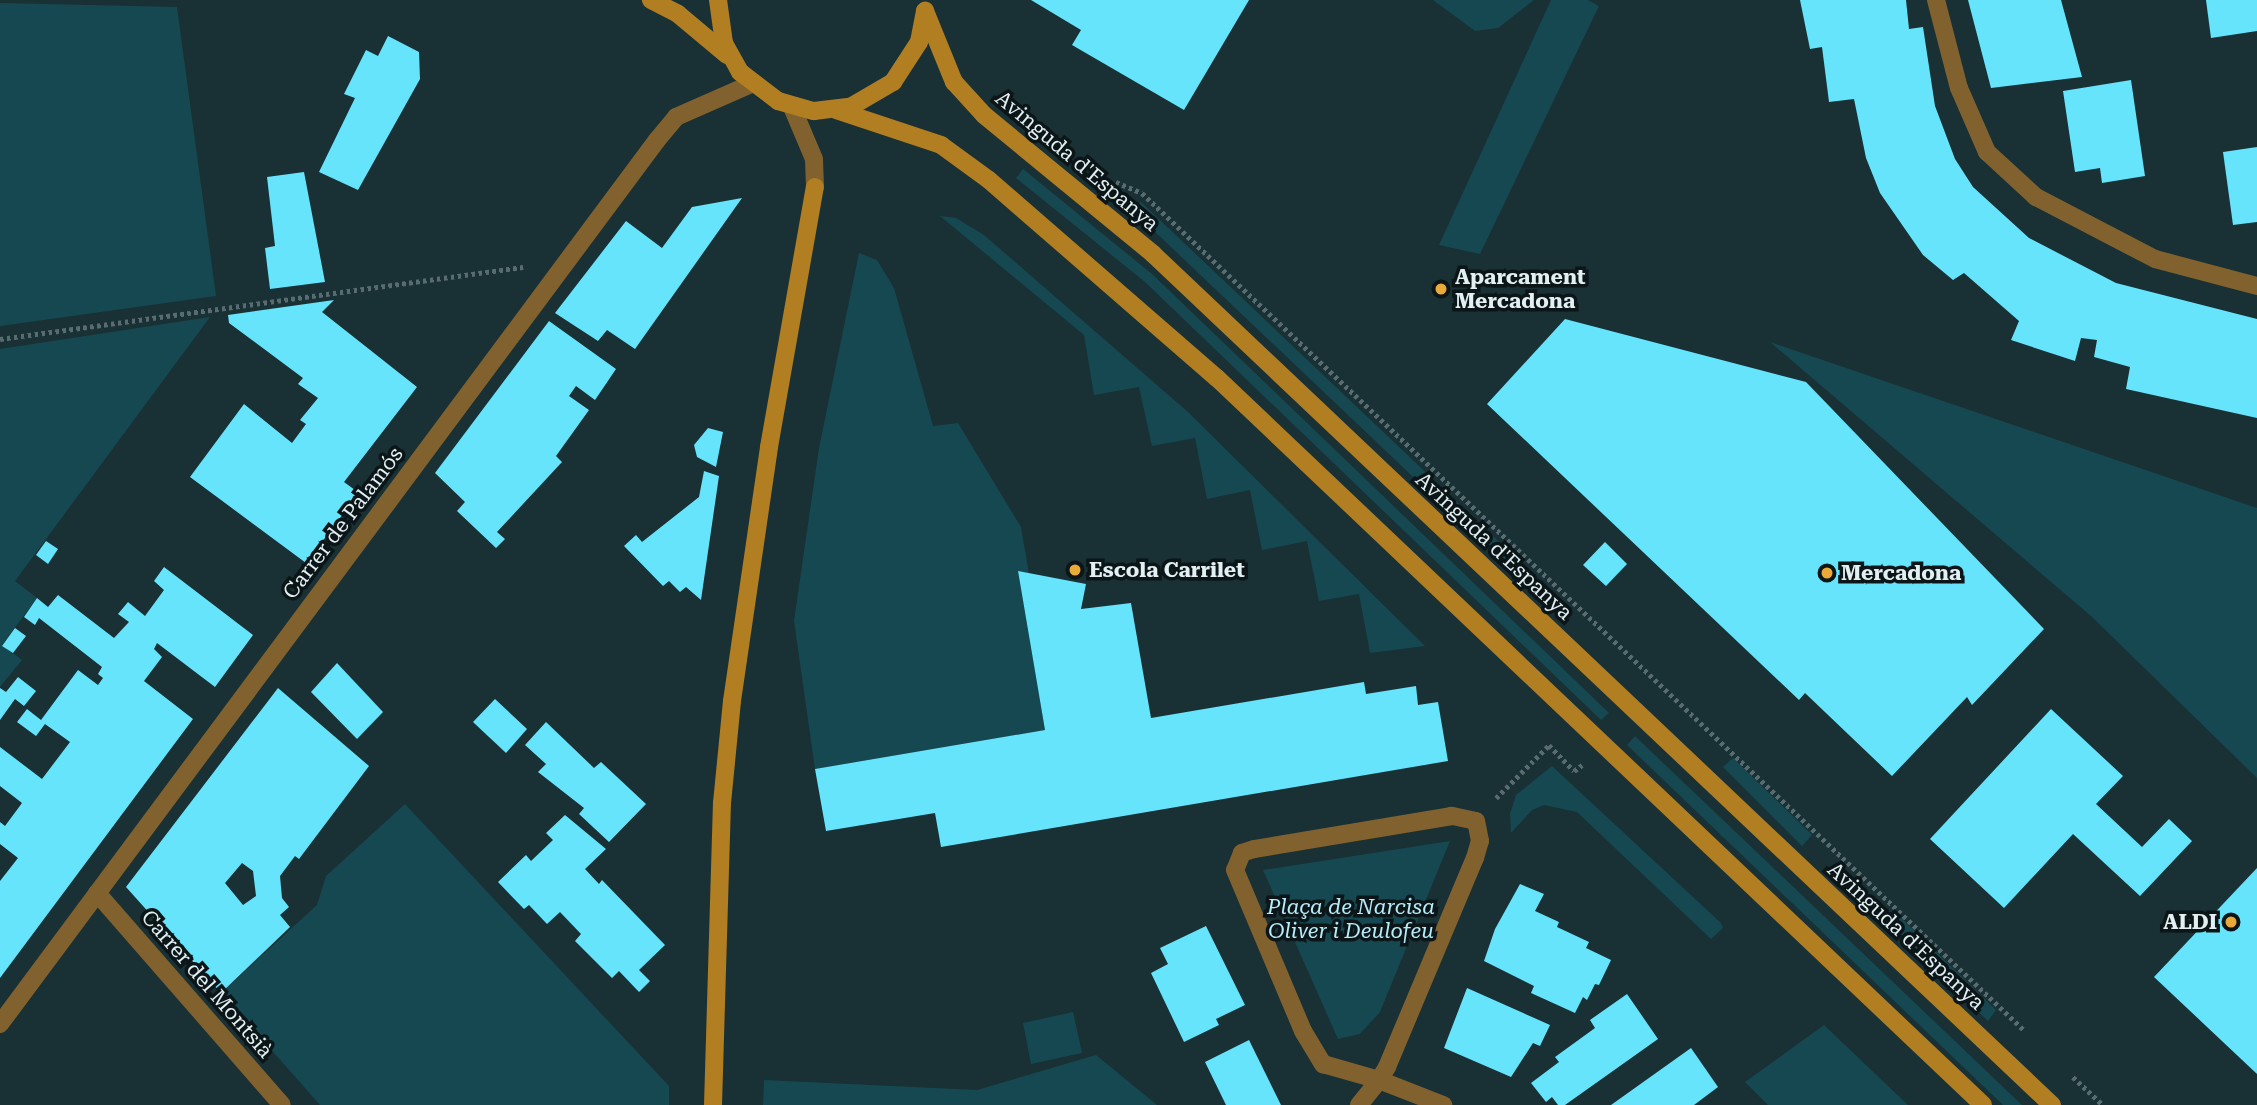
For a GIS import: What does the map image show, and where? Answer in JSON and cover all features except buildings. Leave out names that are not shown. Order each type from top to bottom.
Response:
[{"type":"main road","points":[[651,0],[678,14],[731,58],[751,84],[792,107],[836,110],[941,145],[989,180],[1217,378],[1983,1105]]},
{"type":"main road","points":[[718,0],[720,28],[731,58]]},
{"type":"main road","points":[[836,110],[867,101],[899,76],[919,42],[925,5]]},
{"type":"main road","name":"Avinguda d'Espanya","points":[[925,5],[954,82],[984,115],[1153,254],[2052,1105]]},
{"type":"main road","points":[[713,1105],[722,803],[732,702],[769,447],[815,187]]},
{"type":"street","points":[[1936,0],[1959,88],[1987,152],[2036,197],[2155,259],[2257,286]]},
{"type":"street","name":"Carrer de Palamós","points":[[0,1024],[676,117],[751,84]]},
{"type":"street","points":[[792,107],[814,159],[815,187]]},
{"type":"street","points":[[1359,1105],[1379,1080],[1475,858],[1480,841],[1476,821],[1452,816],[1254,849],[1237,860],[1238,881],[1314,1051],[1335,1069],[1379,1080],[1443,1105]]},
{"type":"street","name":"Carrer del Montsià","points":[[97,893],[282,1105]]},
{"type":"path","points":[[0,339],[428,277],[563,266]]},
{"type":"path","points":[[1476,821],[1549,745],[1574,771],[1604,745]]},
{"type":"green space","points":[[1433,0],[1534,0],[1498,28],[1475,31]]},
{"type":"green space","points":[[1551,0],[1588,0],[1599,6],[1480,254],[1439,245]]},
{"type":"green space","points":[[0,3],[177,7],[216,296],[0,326]]},
{"type":"green space","points":[[1023,169],[1152,274],[1609,713],[1601,720],[1145,282],[1016,178]]},
{"type":"green space","points":[[1141,202],[1515,557],[1507,566],[1132,210]]},
{"type":"green space","points":[[940,216],[956,218],[984,235],[1188,412],[1425,646],[1370,653],[1359,594],[1319,601],[1307,541],[1262,550],[1250,490],[1207,499],[1195,438],[1152,446],[1139,387],[1094,395],[1084,335]]},
{"type":"green space","points":[[859,253],[877,260],[894,288],[933,426],[958,423],[1021,527],[1029,574],[1018,572],[1045,730],[815,769],[794,621],[819,448]]},
{"type":"green space","points":[[210,317],[15,581],[37,598],[2,645],[22,660],[0,687],[0,349]]},
{"type":"green space","points":[[1770,342],[2257,508],[2257,778],[2091,616]]},
{"type":"green space","points":[[1635,736],[2022,1105],[2003,1105],[1627,745]]},
{"type":"green space","points":[[1733,758],[1812,835],[1802,846],[1723,767]]},
{"type":"green space","points":[[1552,766],[1721,923],[1723,928],[1711,939],[1577,812],[1544,805],[1532,810],[1511,833],[1510,814],[1516,795]]},
{"type":"green space","points":[[405,804],[669,1086],[669,1105],[320,1105],[221,993],[317,905],[326,876]]},
{"type":"green space","name":"Plaça de Narcisa Oliver i Deulofeu","points":[[1450,841],[1380,1012],[1360,1034],[1338,1039],[1263,870]]},
{"type":"green space","points":[[1894,911],[1996,1010],[1988,1021],[1885,921]]},
{"type":"green space","points":[[1073,1012],[1082,1053],[1031,1064],[1023,1023]]},
{"type":"green space","points":[[1824,1025],[1908,1105],[1768,1105],[1745,1082]]},
{"type":"green space","points":[[1096,1055],[1157,1105],[763,1105],[764,1080],[977,1090]]},
{"type":"place","name":"Aparcament Mercadona","points":[[1441,289]]},
{"type":"place","name":"Escola Carrilet","points":[[1075,570]]},
{"type":"place","name":"Mercadona","points":[[1827,573]]},
{"type":"place","name":"ALDI","points":[[2231,922]]}]
